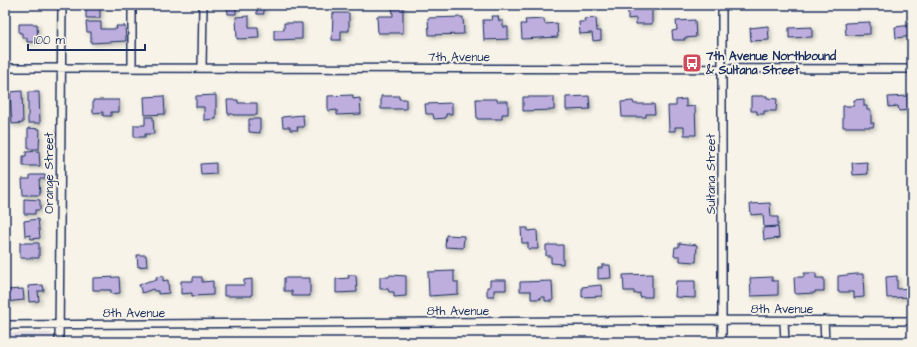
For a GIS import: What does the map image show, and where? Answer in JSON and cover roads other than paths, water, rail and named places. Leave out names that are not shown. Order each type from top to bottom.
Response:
[{"type":"street","name":"Orange Street","points":[[59,342],[62,5]]},
{"type":"street","points":[[132,5],[132,68]]},
{"type":"street","points":[[202,5],[202,68]]},
{"type":"street","name":"Sultana Street","points":[[722,5],[722,342]]},
{"type":"street","name":"7th Avenue","points":[[5,68],[912,69]]},
{"type":"street","name":"8th Avenue","points":[[5,325],[722,320],[912,321]]},
{"type":"street","points":[[784,320],[785,342]]},
{"type":"street","points":[[824,320],[825,342]]},
{"type":"place","name":"7th Avenue Northbound & Sultana Street","points":[[692,63]]}]
